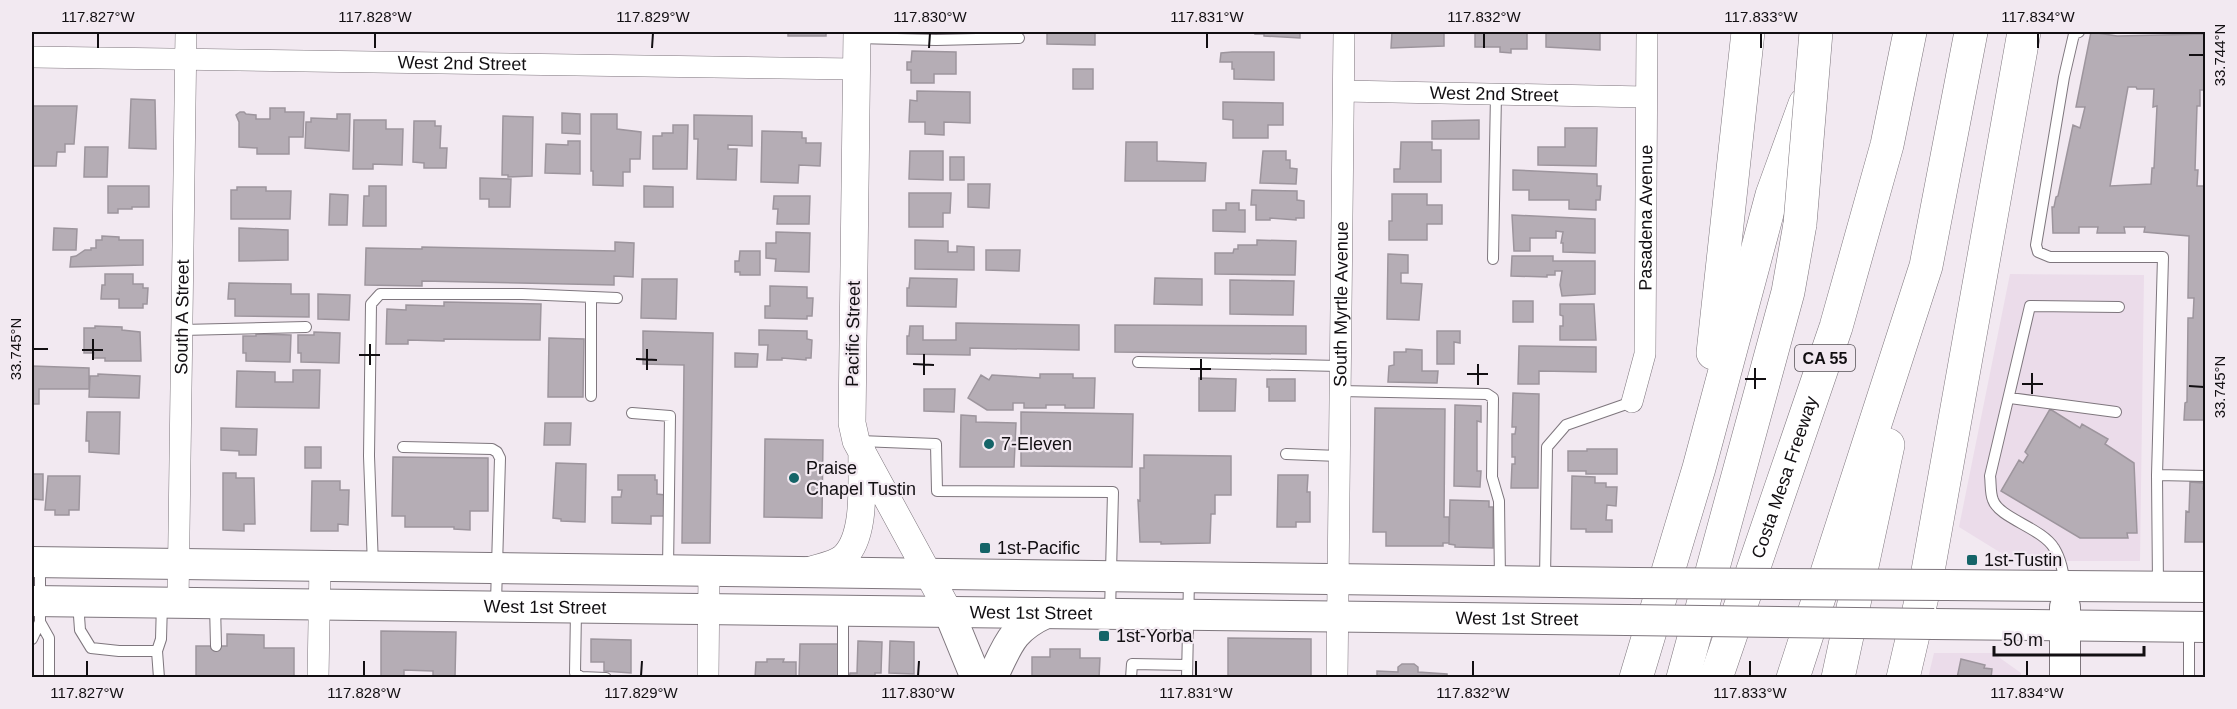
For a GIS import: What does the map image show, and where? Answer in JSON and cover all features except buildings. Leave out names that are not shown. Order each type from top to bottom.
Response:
[{"type":"highway","points":[[1700,468],[1748,32]]},
{"type":"highway","points":[[1683,678],[1788,292],[1800,224],[1816,32]]},
{"type":"highway","points":[[1636,678],[1700,468],[1772,195],[1831,32]]},
{"type":"highway","name":"Costa Mesa Freeway","points":[[1716,678],[1836,327],[1887,145],[1910,32]]},
{"type":"highway","points":[[1838,678],[1926,266],[1971,32]]},
{"type":"highway","points":[[1903,678],[1937,578],[2024,32]]},
{"type":"highway","points":[[1793,678],[1926,266]]},
{"type":"highway","points":[[1881,678],[1937,578]]},
{"type":"main road","name":"West 1st Street","points":[[35,562],[1635,583],[1937,578],[2065,586],[2205,587]]},
{"type":"main road","points":[[2065,586],[2065,678]]},
{"type":"main road","name":"West 1st Street","points":[[37,608],[78,602],[215,603],[2197,627]]},
{"type":"main road","points":[[950,612],[976,678]]},
{"type":"main road","points":[[992,678],[1011,638],[1026,622],[1046,613]]},
{"type":"street","name":"South A Street","points":[[170,603],[179,563],[186,32]]},
{"type":"street","name":"South Myrtle Avenue","points":[[1337,678],[1344,32]]},
{"type":"street","name":"Pasadena Avenue","points":[[1632,402],[1645,354],[1647,32]]},
{"type":"street","name":"Pacific Street","points":[[857,35],[852,423],[859,446],[950,612]]},
{"type":"street","name":"West 2nd Street","points":[[32,57],[856,69]]},
{"type":"street","name":"West 2nd Street","points":[[1344,91],[1645,97]]},
{"type":"street","points":[[804,572],[842,558],[857,536],[860,512],[859,446]]},
{"type":"street","points":[[318,678],[320,565]]},
{"type":"street","points":[[708,677],[709,571]]},
{"type":"lane","points":[[2079,32],[2074,34],[2064,77],[2036,245],[2038,252],[2050,257],[2163,257],[2157,476],[2158,587]]},
{"type":"lane","points":[[857,35],[936,39],[1018,38]]},
{"type":"lane","points":[[1493,259],[1496,94]]},
{"type":"lane","points":[[373,566],[369,456],[371,304],[380,294],[522,294],[617,298]]},
{"type":"lane","points":[[591,297],[591,396]]},
{"type":"lane","points":[[2065,586],[2055,549],[2048,540],[2002,511],[1993,501],[1990,476],[2030,306],[2118,307]]},
{"type":"lane","points":[[182,330],[306,327]]},
{"type":"lane","points":[[1138,363],[1340,366]]},
{"type":"lane","points":[[1340,391],[1486,394],[1493,398],[1492,477],[1499,501],[1500,581]]},
{"type":"lane","points":[[2010,398],[2116,412]]},
{"type":"lane","points":[[1545,582],[1547,447],[1566,425],[1632,402]]},
{"type":"lane","points":[[632,413],[670,416],[668,570]]},
{"type":"lane","points":[[859,446],[936,444],[937,491],[1113,492],[1110,614]]},
{"type":"lane","points":[[403,447],[492,449],[497,452],[500,458],[496,607]]},
{"type":"lane","points":[[1287,454],[1339,456]]},
{"type":"lane","points":[[2157,476],[2205,476]]},
{"type":"lane","points":[[32,639],[37,608],[35,562]]},
{"type":"lane","points":[[1187,678],[1189,577]]},
{"type":"lane","points":[[78,602],[80,630],[91,648],[157,651]]},
{"type":"lane","points":[[159,678],[157,651],[170,603]]},
{"type":"lane","points":[[215,603],[216,646]]},
{"type":"lane","points":[[37,608],[49,638],[49,678]]},
{"type":"lane","points":[[576,608],[575,673],[581,677],[606,678]]},
{"type":"lane","points":[[843,611],[843,678]]},
{"type":"lane","points":[[2189,678],[2197,627]]},
{"type":"lane","points":[[1131,678],[1131,664],[1187,665]]},
{"type":"lane","points":[[698,678],[708,677]]},
{"type":"shaded area","points":[[2010,274],[2144,275],[2140,561],[2014,561],[1959,527]]},
{"type":"shaded area","points":[[1934,653],[1993,653],[2021,673],[2021,677],[1928,678]]},
{"type":"place","name":"7-Eleven","points":[[989,444]]},
{"type":"place","name":"Praise Chapel Tustin","points":[[794,478]]},
{"type":"place","name":"1st-Pacific","points":[[985,548]]},
{"type":"place","name":"1st-Tustin","points":[[1972,560]]},
{"type":"place","name":"1st-Yorba","points":[[1104,636]]}]
